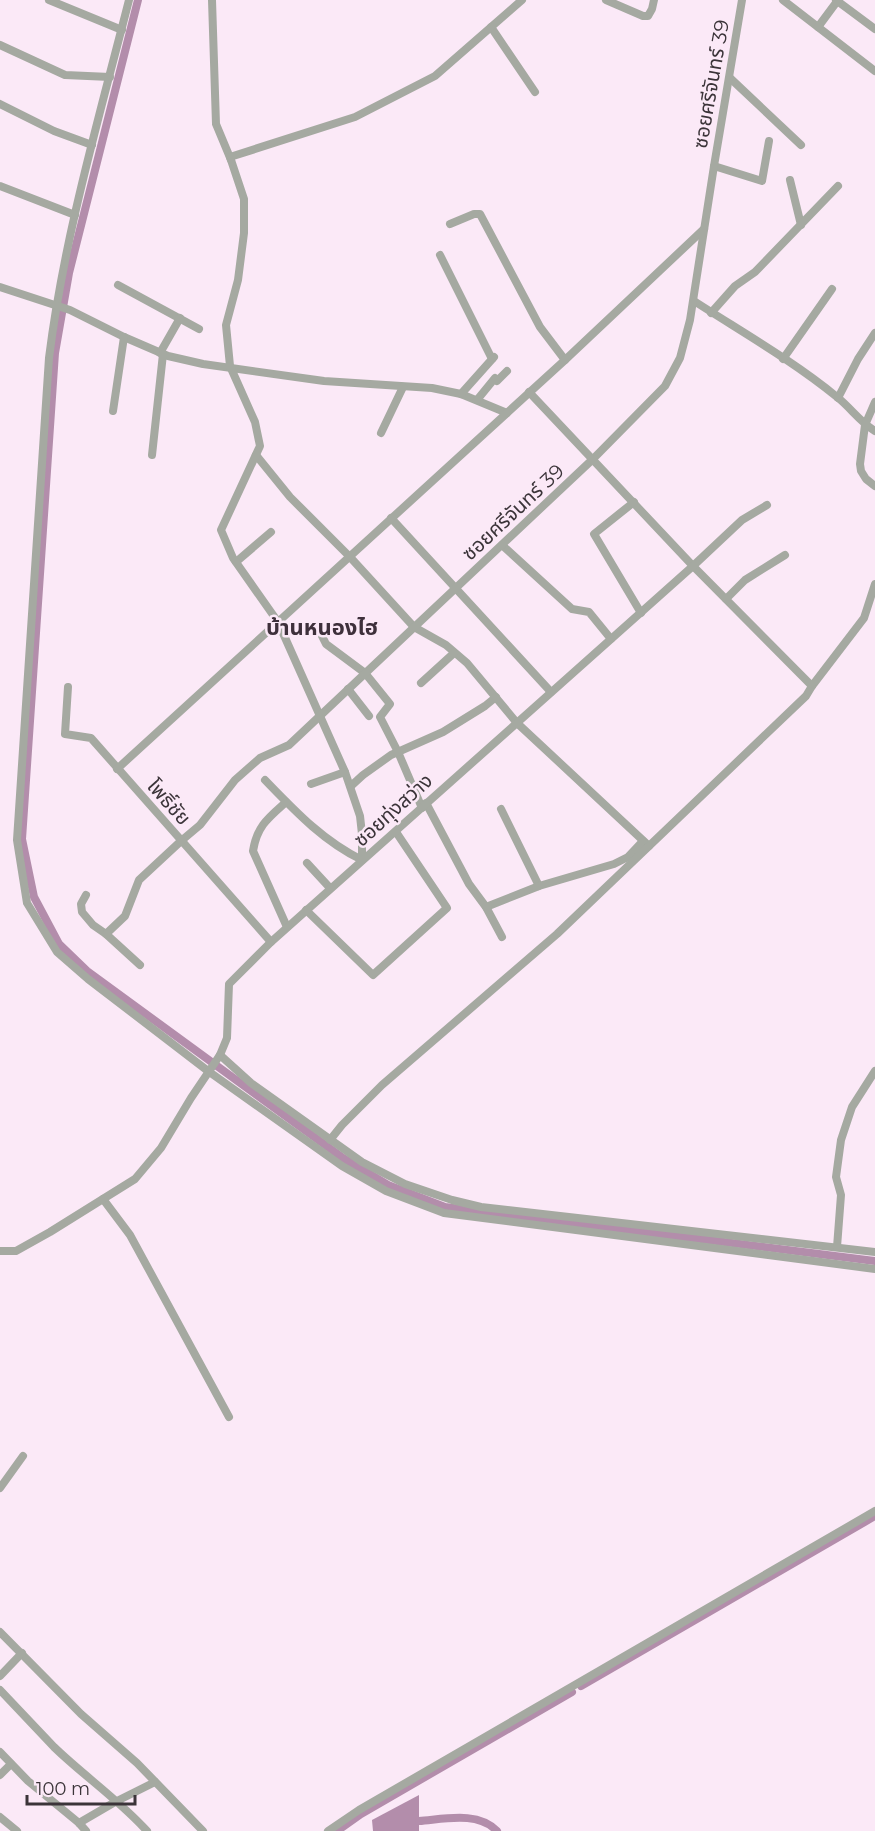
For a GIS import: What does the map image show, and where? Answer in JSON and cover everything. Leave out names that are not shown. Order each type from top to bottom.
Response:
[{"type":"street","points":[[49,0],[122,30]]},
{"type":"street","points":[[129,0],[75,215],[49,358],[16,840],[27,903],[57,952],[88,979],[342,1166],[386,1191],[444,1213],[875,1269]]},
{"type":"street","points":[[212,0],[216,124],[233,166]]},
{"type":"street","points":[[265,780],[302,818],[325,837],[344,851],[362,860],[360,816],[351,786],[278,622],[236,562],[226,544],[222,530],[260,446],[255,422],[230,366],[226,325],[238,280],[244,233],[244,199],[230,157],[355,117],[435,76],[522,0]]},
{"type":"street","points":[[606,0],[648,16],[654,0]]},
{"type":"street","name":"ซอยศรีจันทร์ 39","points":[[106,934],[125,916],[139,880],[200,825],[235,780],[260,758],[289,745],[593,459],[665,386],[680,358],[694,302],[742,0]]},
{"type":"street","points":[[783,0],[875,71]]},
{"type":"street","points":[[818,27],[838,0],[875,29]]},
{"type":"street","points":[[491,27],[535,92]]},
{"type":"street","points":[[0,45],[65,75],[110,77]]},
{"type":"street","points":[[730,78],[801,145]]},
{"type":"street","points":[[0,104],[54,131],[92,145]]},
{"type":"street","points":[[714,166],[762,181],[769,141]]},
{"type":"street","points":[[790,180],[801,225]]},
{"type":"street","points":[[0,186],[75,215]]},
{"type":"street","points":[[711,313],[735,286],[755,272],[838,186]]},
{"type":"street","points":[[450,224],[474,214],[480,214],[540,327],[565,360]]},
{"type":"street","points":[[117,769],[565,360],[704,229]]},
{"type":"street","points":[[440,255],[493,358],[460,394]]},
{"type":"street","points":[[118,285],[199,329]]},
{"type":"street","points":[[0,287],[58,308],[70,310],[161,353],[203,364],[324,381],[432,388],[460,394],[507,413]]},
{"type":"street","points":[[783,359],[832,289]]},
{"type":"street","points":[[694,302],[783,359],[838,398],[865,425],[875,431]]},
{"type":"street","points":[[152,455],[161,353],[180,318]]},
{"type":"street","points":[[838,398],[858,359],[875,333]]},
{"type":"street","points":[[113,411],[124,337]]},
{"type":"street","points":[[477,400],[495,378],[497,381],[507,371]]},
{"type":"street","points":[[381,433],[403,387]]},
{"type":"street","points":[[529,392],[693,566],[812,686]]},
{"type":"street","points":[[875,402],[865,425],[860,464],[861,471],[875,486]]},
{"type":"street","points":[[256,455],[291,497],[414,627],[446,645],[467,663],[517,723],[646,844]]},
{"type":"street","points":[[634,502],[594,534],[641,613]]},
{"type":"street","name":"ซอยทุ่งสว่าง","points":[[218,1057],[227,1038],[230,984],[271,942],[641,613],[742,520],[766,505]]},
{"type":"street","points":[[392,518],[552,692]]},
{"type":"street","points":[[236,562],[271,532]]},
{"type":"street","points":[[502,545],[572,609],[589,612],[611,639]]},
{"type":"street","points":[[726,599],[745,580],[786,555]]},
{"type":"street","points":[[330,1140],[382,1085],[557,934],[646,844],[806,696],[864,618],[873,597],[875,584]]},
{"type":"street","points":[[319,630],[326,644],[365,674],[390,704],[380,717],[424,806],[502,937]]},
{"type":"street","points":[[421,683],[454,653]]},
{"type":"street","name":"โพธิ์ชัย","points":[[68,687],[65,734],[91,738],[271,942]]},
{"type":"street","points":[[348,689],[369,716]]},
{"type":"street","points":[[351,786],[363,775],[398,752],[443,732],[496,698]]},
{"type":"street","points":[[311,784],[345,772]]},
{"type":"street","points":[[286,802],[263,823],[255,838],[253,851],[287,927]]},
{"type":"street","points":[[501,809],[540,886]]},
{"type":"street","points":[[306,910],[373,975],[447,908],[396,832]]},
{"type":"street","points":[[486,907],[540,886],[614,864],[646,844]]},
{"type":"street","points":[[307,863],[330,888]]},
{"type":"street","points":[[86,895],[81,904],[82,912],[93,925],[140,965]]},
{"type":"street","points":[[0,1251],[16,1251],[135,1179],[161,1148],[218,1057],[362,1162],[405,1185],[452,1200],[481,1207],[875,1252]]},
{"type":"street","points":[[837,1247],[841,1195],[836,1177],[841,1140],[852,1107],[875,1071]]},
{"type":"street","points":[[103,1199],[130,1235],[229,1417]]},
{"type":"street","points":[[0,1488],[23,1456]]},
{"type":"street","points":[[328,1831],[359,1810],[875,1510]]},
{"type":"street","points":[[0,1632],[81,1714],[137,1763],[203,1831]]},
{"type":"street","points":[[0,1676],[22,1653]]},
{"type":"street","points":[[0,1689],[55,1748],[132,1815],[147,1831]]},
{"type":"street","points":[[0,1752],[36,1788],[86,1831]]},
{"type":"street","points":[[0,1775],[11,1764]]},
{"type":"street","points":[[79,1823],[155,1782]]},
{"type":"street","points":[[0,1817],[18,1831]]},
{"type":"shaded area","points":[[419,1795],[419,1831],[373,1831],[372,1820]]},
{"type":"waterway","points":[[138,0],[69,273],[55,353],[22,839],[34,897],[59,944],[87,971],[343,1158],[388,1185],[445,1207],[875,1261]]},
{"type":"waterway","points":[[581,1686],[875,1516]]},
{"type":"waterway","points":[[337,1831],[361,1814],[572,1692]]},
{"type":"waterway","points":[[419,1821],[450,1818],[471,1819],[489,1825],[497,1831]]},
{"type":"district","name":"บ้านหนองไฮ","points":[[322,627]]}]
